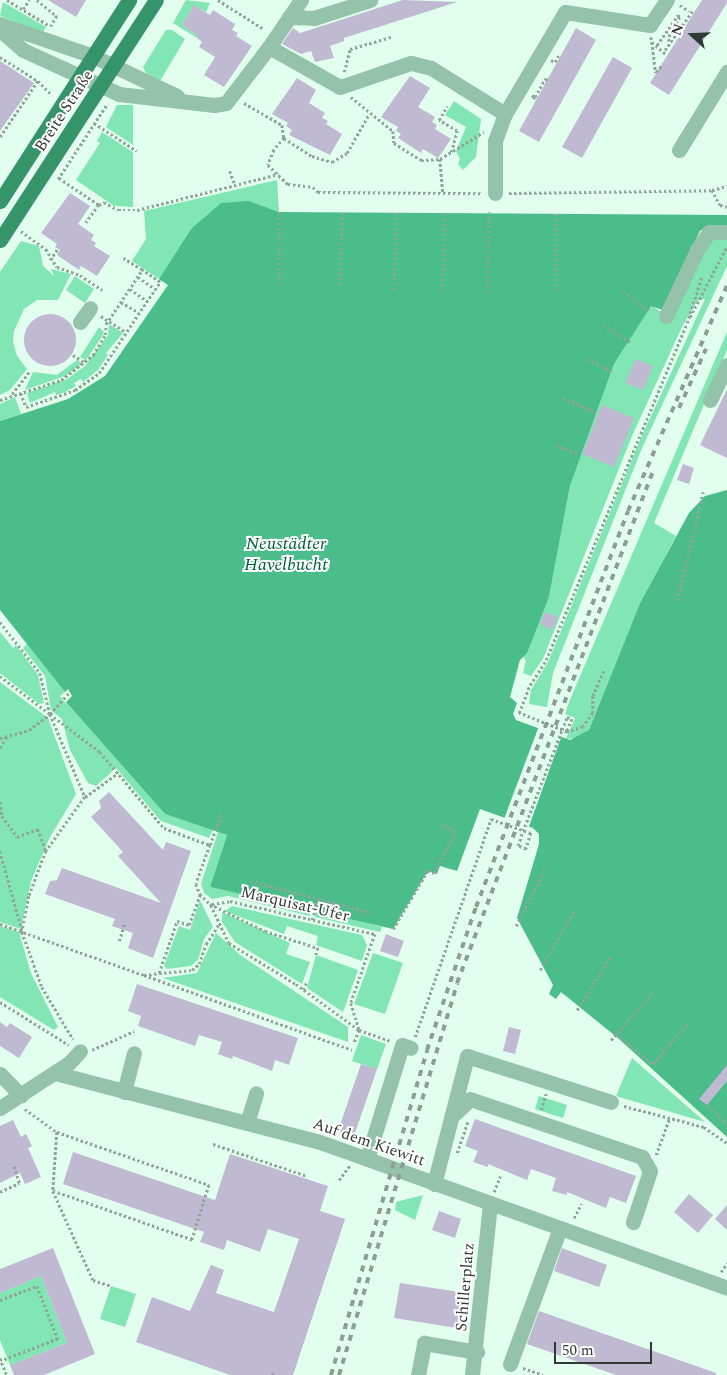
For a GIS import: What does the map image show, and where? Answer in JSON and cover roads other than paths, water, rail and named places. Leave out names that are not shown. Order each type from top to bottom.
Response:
[{"type":"main road","name":"Breite Straße","points":[[0,200],[129,0]]},
{"type":"main road","name":"Breite Straße","points":[[0,240],[156,0]]},
{"type":"street","points":[[0,30],[23,50],[119,94],[188,100],[214,105],[226,103],[234,97],[301,0]]},
{"type":"street","points":[[289,17],[314,18],[370,0]]},
{"type":"street","points":[[494,193],[497,138],[505,114],[563,6],[650,25],[673,2]]},
{"type":"street","points":[[0,24],[93,56],[188,100]]},
{"type":"street","points":[[273,42],[340,87],[411,63],[431,68],[505,114]]},
{"type":"street","points":[[679,150],[727,72]]},
{"type":"street","points":[[659,314],[709,232],[727,232]]},
{"type":"street","points":[[80,322],[90,308]]},
{"type":"street","points":[[710,400],[727,365]]},
{"type":"street","points":[[367,1159],[402,1045],[411,1048]]},
{"type":"street","points":[[0,1108],[22,1102],[80,1051]]},
{"type":"street","points":[[124,1092],[134,1053]]},
{"type":"street","points":[[434,1184],[467,1056],[610,1102]]},
{"type":"street","name":"Auf dem Kiewitt","points":[[55,1073],[320,1142],[727,1288]]},
{"type":"street","points":[[0,1074],[22,1102]]},
{"type":"street","points":[[247,1123],[256,1093]]},
{"type":"street","points":[[450,1118],[470,1098],[642,1157],[650,1171],[633,1222]]},
{"type":"street","name":"Schillerplatz","points":[[472,1375],[477,1352],[490,1202]]},
{"type":"street","points":[[510,1364],[560,1228]]},
{"type":"street","points":[[418,1375],[424,1343],[477,1352]]},
{"type":"water","name":"Neustädter Havelbucht","points":[[249,201],[279,212],[727,215],[727,226],[709,225],[700,231],[663,310],[651,306],[614,364],[570,486],[549,597],[527,653],[520,660],[510,697],[517,703],[513,714],[516,720],[570,740],[589,730],[640,603],[689,513],[705,496],[727,490],[727,1137],[619,1039],[561,992],[556,999],[549,994],[553,985],[517,918],[539,844],[539,834],[533,828],[480,809],[457,871],[440,866],[437,874],[428,871],[393,929],[210,887],[227,835],[165,814],[66,702],[72,696],[68,689],[65,692],[0,610],[0,421],[68,399],[105,376],[168,285],[159,279],[191,229],[221,203]]},
{"type":"railway","points":[[331,1375],[427,1050],[476,907],[628,511],[727,286]]},
{"type":"railway","points":[[679,408],[706,349]]},
{"type":"railway","points":[[339,1375],[457,983],[653,471]]}]
